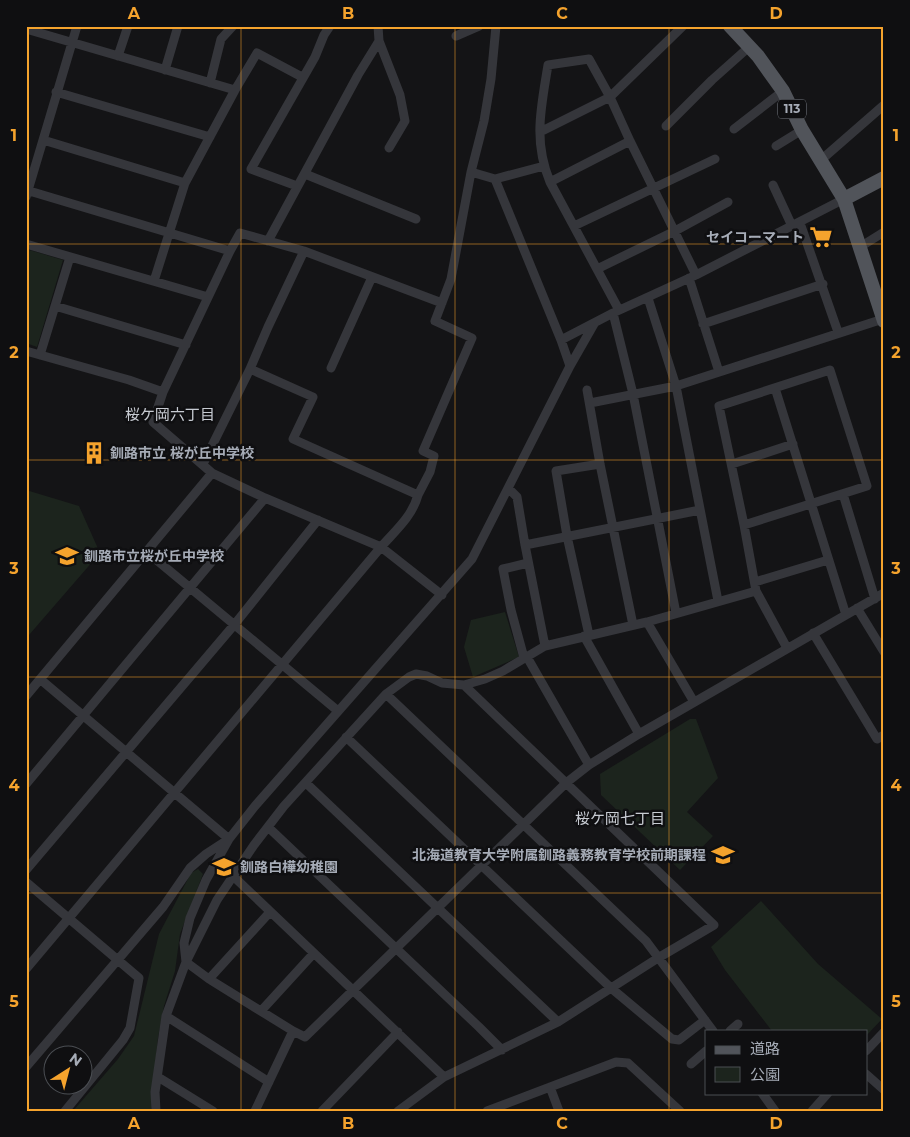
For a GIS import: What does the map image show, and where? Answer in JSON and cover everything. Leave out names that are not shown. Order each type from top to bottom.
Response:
[{"type":"main road","name":"113","points":[[730,26],[783,91],[802,130],[844,200]]},
{"type":"main road","points":[[883,320],[844,200],[884,178]]},
{"type":"street","points":[[77,26],[27,193],[230,251]]},
{"type":"street","points":[[118,56],[128,26]]},
{"type":"street","points":[[165,70],[178,26]]},
{"type":"street","points":[[210,83],[221,39],[233,26]]},
{"type":"street","points":[[297,186],[251,169],[315,57],[330,26]]},
{"type":"street","points":[[378,26],[379,41],[400,96],[405,121],[389,148]]},
{"type":"street","points":[[456,36],[480,26]]},
{"type":"street","points":[[26,969],[409,516],[415,506],[430,472],[434,456],[423,451],[472,338],[435,321],[451,279],[471,172],[484,121],[491,79],[496,26]]},
{"type":"street","points":[[540,132],[610,97],[683,26]]},
{"type":"street","points":[[26,29],[235,90]]},
{"type":"street","points":[[268,241],[358,75],[379,41]]},
{"type":"street","points":[[666,126],[712,80],[749,47]]},
{"type":"street","points":[[154,281],[168,232],[186,183],[235,90],[258,53],[302,77]]},
{"type":"street","points":[[676,613],[616,312],[597,269],[550,182],[544,166],[539,122],[548,66],[589,59],[610,97],[675,231],[693,276],[703,324],[719,372]]},
{"type":"street","points":[[734,129],[783,91]]},
{"type":"street","points":[[56,92],[210,137]]},
{"type":"street","points":[[820,160],[884,106]]},
{"type":"street","points":[[776,146],[802,130]]},
{"type":"street","points":[[43,140],[186,183]]},
{"type":"street","points":[[550,182],[630,141]]},
{"type":"street","points":[[574,226],[715,159]]},
{"type":"street","points":[[471,172],[496,179],[544,166]]},
{"type":"street","points":[[305,174],[416,219]]},
{"type":"street","points":[[496,179],[570,366]]},
{"type":"street","points":[[773,185],[796,224],[823,284],[838,332]]},
{"type":"street","points":[[561,340],[844,200]]},
{"type":"street","points":[[597,269],[675,231],[728,202]]},
{"type":"street","points":[[860,247],[884,232]]},
{"type":"street","points":[[442,303],[304,251],[240,233],[163,392],[153,422],[212,473],[265,498],[381,547],[442,595]]},
{"type":"street","points":[[26,244],[208,297]]},
{"type":"street","points":[[203,464],[250,369],[304,251]]},
{"type":"street","points":[[40,355],[70,257]]},
{"type":"street","points":[[332,368],[372,277]]},
{"type":"street","points":[[703,324],[823,284]]},
{"type":"street","points":[[648,298],[676,386],[718,602]]},
{"type":"street","points":[[55,306],[186,345]]},
{"type":"street","points":[[590,403],[676,386],[838,332],[883,320]]},
{"type":"street","points":[[594,324],[570,366],[472,559],[255,806],[229,839],[206,880],[190,918],[184,943],[186,962],[209,979],[305,1037],[566,783],[589,764],[884,593]]},
{"type":"street","points":[[26,351],[129,380],[163,392]]},
{"type":"street","points":[[250,369],[313,397],[293,439],[418,496]]},
{"type":"street","points":[[744,525],[868,486],[830,370],[719,406],[756,586],[787,648]]},
{"type":"street","points":[[775,388],[846,615]]},
{"type":"street","points":[[587,390],[633,625]]},
{"type":"street","points":[[732,464],[793,444]]},
{"type":"street","points":[[600,464],[556,471],[586,636],[639,734]]},
{"type":"street","points":[[26,696],[212,473]]},
{"type":"street","points":[[508,489],[518,497],[528,563],[545,646]]},
{"type":"street","points":[[843,494],[875,599]]},
{"type":"street","points":[[26,784],[265,498]]},
{"type":"street","points":[[525,545],[700,510]]},
{"type":"street","points":[[26,870],[234,625],[318,520]]},
{"type":"street","points":[[148,552],[338,711]]},
{"type":"street","points":[[156,1111],[155,1092],[166,1016],[186,962],[217,900],[232,876],[284,806],[386,694],[416,674],[427,676],[442,683],[464,685],[485,679],[503,671],[545,646],[647,622],[718,602],[828,560]]},
{"type":"street","points":[[528,563],[503,569],[511,610],[525,658],[589,764]]},
{"type":"street","points":[[857,608],[884,652]]},
{"type":"street","points":[[647,622],[694,702]]},
{"type":"street","points":[[813,633],[877,739],[884,735]]},
{"type":"street","points":[[40,679],[229,839]]},
{"type":"street","points":[[398,1111],[444,1077],[558,1022],[658,958],[714,925],[464,685]]},
{"type":"street","points":[[386,694],[646,942],[712,1030]]},
{"type":"street","points":[[346,737],[611,988],[672,1039],[679,1040],[705,1020]]},
{"type":"street","points":[[306,783],[558,1022]]},
{"type":"street","points":[[268,827],[502,1050]]},
{"type":"street","points":[[26,1067],[163,907],[190,868],[206,854],[229,839]]},
{"type":"street","points":[[232,876],[444,1077]]},
{"type":"street","points":[[26,882],[119,959],[139,978],[130,1028],[123,1040],[65,1111]]},
{"type":"street","points":[[209,979],[270,912]]},
{"type":"street","points":[[261,1011],[314,953]]},
{"type":"street","points":[[166,1016],[269,1082]]},
{"type":"street","points":[[731,1030],[738,1024]]},
{"type":"street","points":[[256,1111],[293,1031]]},
{"type":"street","points":[[322,1111],[398,1032]]},
{"type":"street","points":[[868,1049],[884,1032]]},
{"type":"street","points":[[691,1064],[705,1052]]},
{"type":"street","points":[[490,1110],[616,1062],[628,1063],[680,1111]]},
{"type":"street","points":[[868,1076],[884,1090]]},
{"type":"street","points":[[158,1077],[213,1111]]},
{"type":"street","points":[[550,1087],[559,1111]]},
{"type":"street","points":[[763,1094],[775,1111]]},
{"type":"street","points":[[812,1111],[827,1094]]},
{"type":"green space","points":[[26,249],[63,260],[37,347],[26,343]]},
{"type":"green space","points":[[26,490],[79,506],[100,553],[29,635],[26,634]]},
{"type":"green space","points":[[505,612],[519,657],[473,677],[464,647],[471,620]]},
{"type":"green space","points":[[690,719],[696,719],[718,778],[687,812],[713,836],[680,870],[601,795],[600,774]]},
{"type":"green space","points":[[198,869],[203,874],[180,934],[175,971],[164,1006],[158,1038],[151,1111],[73,1111],[88,1094],[92,1094],[92,1089],[118,1059],[134,1036],[159,934],[191,873]]},
{"type":"green space","points":[[761,901],[818,964],[882,1019],[868,1034],[868,1030],[771,1030],[725,970],[711,947]]},
{"type":"place","name":"セイコーマート","points":[[821,237]]},
{"type":"place","name":"釧路市立 桜が丘中学校","points":[[94,453]]},
{"type":"place","name":"釧路市立桜が丘中学校","points":[[67,556]]},
{"type":"place","name":"北海道教育大学附属釧路義務教育学校前期課程","points":[[723,855]]},
{"type":"place","name":"釧路白樺幼稚園","points":[[224,867]]},
{"type":"district","name":"桜ケ岡六丁目","points":[[170,415]]},
{"type":"district","name":"桜ケ岡七丁目","points":[[620,819]]}]
